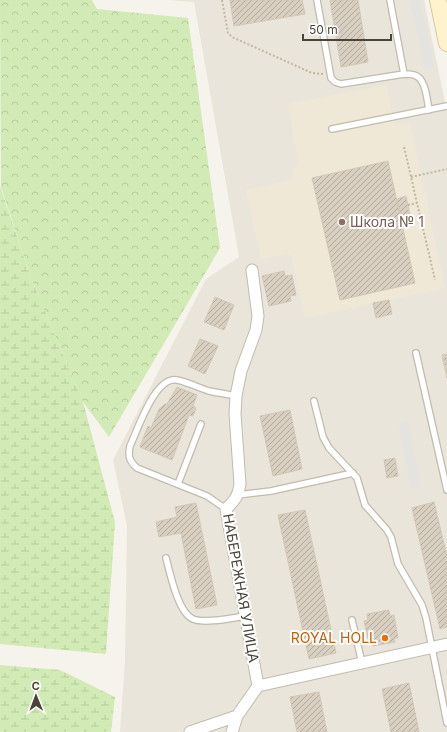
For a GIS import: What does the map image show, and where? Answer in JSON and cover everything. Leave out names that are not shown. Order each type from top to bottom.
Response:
[{"type":"main road","points":[[438,0],[447,43]]},
{"type":"street","name":"НАБЕРЕЖНАЯ УЛИЦА","points":[[252,270],[258,316],[256,330],[241,371],[236,396],[235,414],[240,484],[238,495],[226,509],[258,686]]},
{"type":"street","points":[[232,732],[237,716],[258,686],[447,644]]},
{"type":"street","points":[[190,732],[237,716]]},
{"type":"lane","points":[[317,0],[330,73],[335,82],[341,84],[404,74],[415,75],[423,83],[429,110]]},
{"type":"lane","points":[[390,0],[404,74]]},
{"type":"lane","points":[[332,129],[447,106]]},
{"type":"lane","points":[[416,353],[447,490]]},
{"type":"lane","points":[[226,509],[207,496],[137,468],[130,462],[128,454],[130,446],[154,394],[168,380],[176,380],[211,391],[236,396]]},
{"type":"lane","points":[[314,401],[323,437],[329,448],[357,478],[365,505],[387,530],[391,537],[398,564],[422,605],[426,618],[447,723]]},
{"type":"lane","points":[[178,484],[201,424]]},
{"type":"lane","points":[[238,495],[271,491],[353,473]]},
{"type":"lane","points":[[166,558],[181,607],[187,615],[193,619],[204,621],[245,616]]},
{"type":"lane","points":[[352,620],[362,663]]},
{"type":"path","points":[[222,0],[228,33],[232,37],[312,73],[330,73]]},
{"type":"path","points":[[404,147],[435,280]]},
{"type":"path","points":[[411,177],[447,169]]},
{"type":"path","points":[[408,205],[417,203]]},
{"type":"shaded area","points":[[169,0],[424,0],[447,112],[447,732],[120,732],[125,660],[127,526],[113,460],[206,279],[239,257],[194,2]]},
{"type":"shaded area","points":[[409,0],[420,0],[435,67],[425,69]]},
{"type":"shaded area","name":"Школа № 1","points":[[386,85],[395,125],[410,123],[445,288],[305,318],[291,254],[261,259],[246,190],[291,180],[298,161],[288,104]]},
{"type":"shaded area","points":[[408,420],[421,486],[411,488],[398,423]]},
{"type":"green space","points":[[0,0],[92,0],[97,9],[188,18],[220,248],[109,437],[83,402],[31,278],[1,187]]},
{"type":"green space","points":[[0,186],[31,278],[83,402],[115,522],[106,654],[0,644]]},
{"type":"green space","points":[[0,665],[60,670],[115,697],[111,732],[0,732]]},
{"type":"building","points":[[230,0],[302,0],[305,14],[234,26]]},
{"type":"building","points":[[330,0],[358,0],[368,62],[341,67]]},
{"type":"building","points":[[388,161],[415,283],[340,300],[312,178]]},
{"type":"building","points":[[406,196],[410,215],[401,217],[397,199]]},
{"type":"building","points":[[284,271],[285,276],[292,275],[296,295],[290,296],[291,301],[269,306],[262,276]]},
{"type":"building","points":[[215,297],[234,305],[224,330],[204,322]]},
{"type":"building","points":[[389,300],[392,314],[376,318],[373,303]]},
{"type":"building","points":[[200,339],[218,346],[205,374],[188,366]]},
{"type":"building","points":[[447,354],[447,378],[442,355]]},
{"type":"building","points":[[177,387],[197,395],[193,406],[196,408],[193,416],[189,415],[172,460],[140,447],[148,426],[151,428],[159,409],[167,404]]},
{"type":"building","points":[[290,410],[302,469],[273,476],[260,416]]},
{"type":"building","points":[[395,458],[398,476],[387,478],[384,460]]},
{"type":"building","points":[[434,502],[447,556],[447,627],[440,629],[412,508]]},
{"type":"building","points":[[196,503],[217,605],[196,609],[181,533],[159,537],[156,522],[177,517],[175,507]]},
{"type":"building","points":[[305,510],[336,653],[309,659],[278,515]]},
{"type":"building","points":[[389,610],[390,616],[394,615],[398,638],[394,638],[395,642],[373,646],[373,642],[369,643],[364,621],[368,620],[367,614]]},
{"type":"building","points":[[409,683],[419,732],[391,732],[382,689]]},
{"type":"building","points":[[319,692],[327,732],[297,732],[290,697]]},
{"type":"place","name":"Школа № 1","points":[[342,222]]},
{"type":"place","name":"ROYAL HOLL","points":[[385,638]]}]
